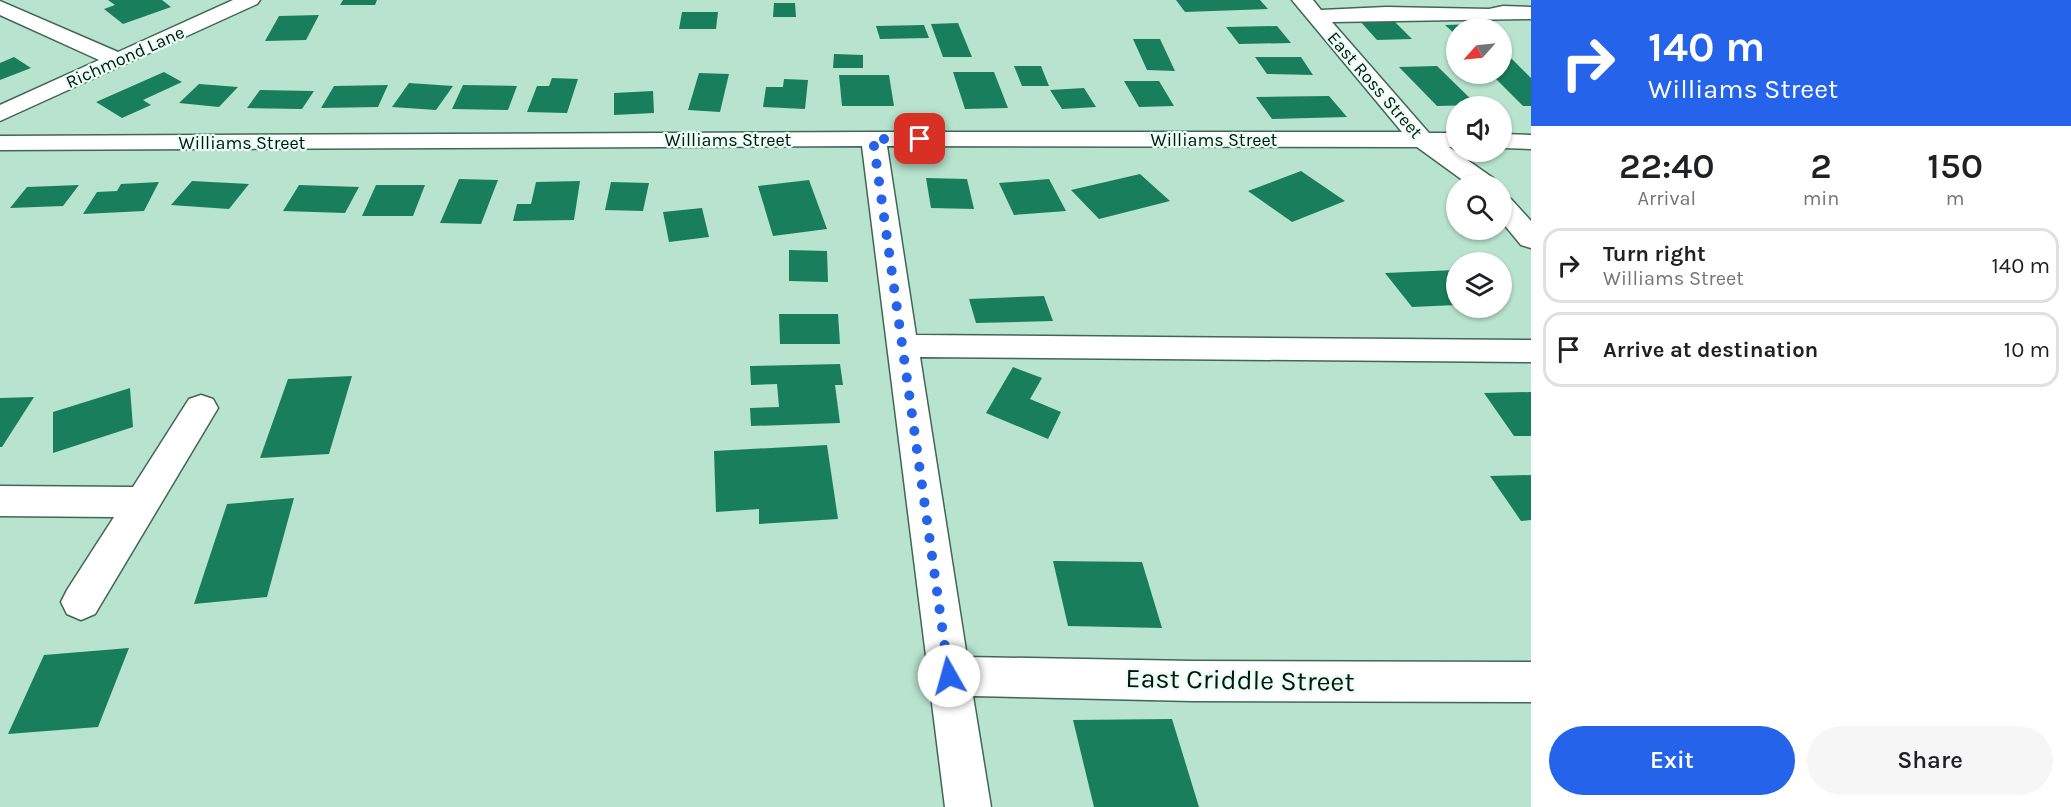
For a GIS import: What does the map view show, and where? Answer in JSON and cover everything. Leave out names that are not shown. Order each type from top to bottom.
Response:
[{"type":"street","name":"Richmond Lane","points":[[0,114],[250,0]]},
{"type":"street","points":[[0,7],[100,54],[120,59]]},
{"type":"street","points":[[1309,8],[1386,13],[1489,15],[1503,12],[1531,13]]},
{"type":"street","name":"East Ross Street","points":[[1309,8],[1421,140],[1470,174]]},
{"type":"street","points":[[873,139],[968,807]]},
{"type":"street","name":"Williams Street","points":[[0,143],[873,139],[1446,140]]},
{"type":"street","points":[[1512,141],[1531,142]]},
{"type":"street","points":[[1512,217],[1531,239]]},
{"type":"street","points":[[902,346],[1531,351]]},
{"type":"street","points":[[81,602],[201,408]]},
{"type":"street","points":[[0,501],[143,502]]},
{"type":"street","name":"East Criddle Street","points":[[949,676],[1193,681],[1531,682]]},
{"type":"building","points":[[108,0],[162,0],[171,7],[123,24],[104,9],[115,5]]},
{"type":"building","points":[[343,0],[377,0],[375,5],[340,5]]},
{"type":"building","points":[[1176,0],[1260,0],[1268,9],[1185,12]]},
{"type":"building","points":[[774,3],[795,3],[796,17],[773,17]]},
{"type":"building","points":[[682,12],[718,12],[716,29],[679,29]]},
{"type":"building","points":[[319,15],[306,40],[265,41],[279,16]]},
{"type":"building","points":[[1392,19],[1412,39],[1377,40],[1359,20]]},
{"type":"building","points":[[958,23],[972,57],[943,57],[931,24]]},
{"type":"building","points":[[924,25],[929,38],[880,39],[876,26]]},
{"type":"building","points":[[1277,26],[1291,43],[1239,44],[1226,27]]},
{"type":"building","points":[[1133,39],[1160,39],[1175,71],[1147,70]]},
{"type":"building","points":[[834,54],[863,55],[863,68],[833,68]]},
{"type":"building","points":[[14,57],[31,68],[0,80],[0,63]]},
{"type":"building","points":[[1255,57],[1301,57],[1313,75],[1267,74]]},
{"type":"building","points":[[1512,59],[1531,78],[1531,106],[1523,106],[1501,84],[1512,84]]},
{"type":"building","points":[[1014,66],[1041,66],[1049,86],[1022,86]]},
{"type":"building","points":[[1437,66],[1446,75],[1446,84],[1455,84],[1468,96],[1446,96],[1446,106],[1437,106],[1399,67]]},
{"type":"building","points":[[164,72],[182,82],[143,100],[151,105],[122,118],[96,102]]},
{"type":"building","points":[[953,72],[994,72],[1008,108],[965,109]]},
{"type":"building","points":[[699,73],[729,74],[720,112],[688,110]]},
{"type":"building","points":[[839,75],[889,75],[894,106],[842,106]]},
{"type":"building","points":[[552,78],[578,79],[567,113],[527,112],[537,86],[549,86]]},
{"type":"building","points":[[784,79],[808,80],[805,109],[763,107],[766,87],[783,87]]},
{"type":"building","points":[[1124,81],[1159,81],[1174,106],[1139,107]]},
{"type":"building","points":[[409,83],[453,86],[436,110],[392,107]]},
{"type":"building","points":[[199,84],[238,87],[219,107],[179,103]]},
{"type":"building","points":[[388,85],[378,107],[321,108],[334,86]]},
{"type":"building","points":[[463,85],[517,86],[508,110],[452,109]]},
{"type":"building","points":[[1084,88],[1096,107],[1062,109],[1050,90]]},
{"type":"building","points":[[260,90],[314,91],[302,109],[247,108]]},
{"type":"building","points":[[653,91],[654,113],[614,115],[614,93]]},
{"type":"building","points":[[1329,96],[1347,117],[1272,119],[1256,97]]},
{"type":"building","points":[[1301,171],[1345,201],[1292,222],[1248,191]]},
{"type":"building","points":[[1140,174],[1170,201],[1099,219],[1071,190]]},
{"type":"building","points":[[926,178],[967,179],[974,209],[931,208]]},
{"type":"building","points":[[459,179],[498,180],[481,224],[440,223]]},
{"type":"building","points":[[1049,179],[1066,211],[1014,215],[999,183]]},
{"type":"building","points":[[809,180],[827,229],[773,236],[758,186]]},
{"type":"building","points":[[192,181],[249,184],[229,209],[171,205]]},
{"type":"building","points":[[580,181],[574,220],[513,221],[517,204],[531,204],[536,182]]},
{"type":"building","points":[[159,182],[144,211],[83,214],[97,192],[117,191],[121,184]]},
{"type":"building","points":[[611,182],[649,183],[643,211],[605,210]]},
{"type":"building","points":[[79,185],[63,206],[10,208],[27,187]]},
{"type":"building","points":[[299,185],[359,187],[345,213],[283,211]]},
{"type":"building","points":[[376,185],[425,185],[413,216],[362,216]]},
{"type":"building","points":[[702,208],[709,237],[669,242],[663,212]]},
{"type":"building","points":[[789,250],[827,251],[828,282],[789,281]]},
{"type":"building","points":[[1446,270],[1446,305],[1412,307],[1385,273]]},
{"type":"building","points":[[1044,296],[1053,321],[976,323],[969,299]]},
{"type":"building","points":[[779,314],[838,314],[840,344],[780,344]]},
{"type":"building","points":[[840,364],[843,385],[835,385],[840,423],[751,426],[750,408],[779,407],[777,384],[751,385],[750,366]]},
{"type":"building","points":[[1013,367],[1042,378],[1030,399],[1061,412],[1048,439],[986,413]]},
{"type":"building","points":[[352,376],[329,454],[260,458],[288,379]]},
{"type":"building","points":[[130,388],[133,427],[53,453],[53,412]]},
{"type":"building","points":[[1531,392],[1531,436],[1514,436],[1484,393]]},
{"type":"building","points":[[34,397],[2,447],[0,447],[0,398]]},
{"type":"building","points":[[827,445],[838,519],[759,524],[759,509],[716,512],[714,451]]},
{"type":"building","points":[[1531,475],[1531,520],[1521,521],[1490,476]]},
{"type":"building","points":[[294,498],[267,597],[194,604],[227,504]]},
{"type":"building","points":[[1053,561],[1142,562],[1162,628],[1068,626]]},
{"type":"building","points":[[129,648],[98,727],[8,734],[44,655]]},
{"type":"building","points":[[1172,719],[1199,807],[1094,807],[1073,720]]},
{"type":"route","points":[[920,139],[873,139],[949,676]]}]
